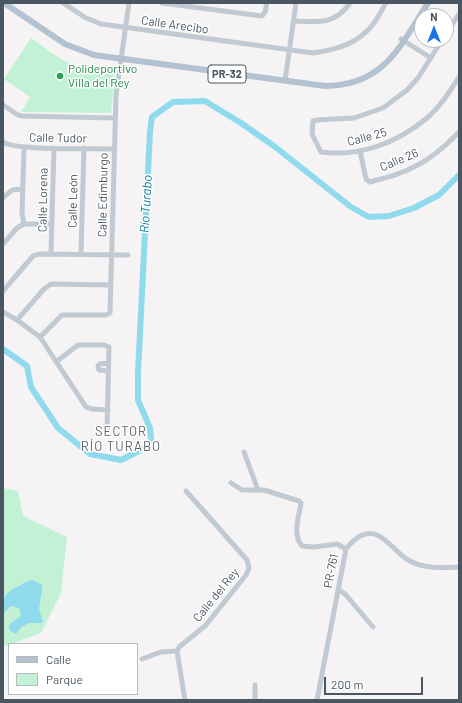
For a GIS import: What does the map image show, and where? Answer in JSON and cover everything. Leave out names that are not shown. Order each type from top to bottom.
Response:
[{"type":"main road","name":"PR-32","points":[[403,39],[424,3]]},
{"type":"main road","name":"PR-32","points":[[6,4],[70,46],[90,54],[331,86],[349,84],[377,72],[388,62],[428,3]]},
{"type":"street","name":"Calle Arecibo","points":[[63,3],[86,18],[101,24],[313,53],[333,50],[354,41],[369,29],[386,3]]},
{"type":"street","name":"Calle Edimburgo","points":[[40,338],[62,315],[106,316],[110,313],[115,118],[118,80],[128,3]]},
{"type":"street","points":[[162,3],[262,16],[265,12],[267,3]]},
{"type":"street","points":[[285,80],[296,3]]},
{"type":"street","points":[[294,21],[322,23],[333,19],[342,13],[350,3]]},
{"type":"street","points":[[403,39],[431,58],[437,48]]},
{"type":"street","name":"Calle 25","points":[[431,58],[418,78],[407,90],[383,108],[354,118],[313,121],[312,134],[321,152],[334,154],[360,151],[378,147],[397,139],[428,117],[448,94],[459,76]]},
{"type":"street","points":[[3,105],[22,116],[115,118]]},
{"type":"street","name":"Calle 26","points":[[360,151],[366,179],[370,182],[401,173],[428,159],[449,143],[459,132]]},
{"type":"street","name":"Calle Tudor","points":[[3,142],[24,147],[114,149]]},
{"type":"street","points":[[24,147],[22,189],[22,213],[24,224]]},
{"type":"street","name":"Calle Lorena","points":[[51,253],[54,148]]},
{"type":"street","name":"Calle León","points":[[81,254],[84,148]]},
{"type":"street","points":[[3,198],[12,190],[22,189]]},
{"type":"street","points":[[3,244],[17,228],[24,224],[52,224]]},
{"type":"street","points":[[3,291],[33,256],[39,254],[128,255]]},
{"type":"street","points":[[17,320],[44,289],[51,284],[110,285]]},
{"type":"street","points":[[3,312],[17,320],[40,338],[86,407],[108,410]]},
{"type":"street","points":[[56,362],[78,345],[104,345],[109,347],[108,430]]},
{"type":"street","points":[[108,371],[99,370],[98,366],[100,364],[109,363]]},
{"type":"street","points":[[244,452],[258,490]]},
{"type":"street","points":[[231,483],[242,490],[264,490],[299,501],[301,503],[296,532],[297,540],[302,546],[314,547],[337,544],[346,549]]},
{"type":"street","name":"Calle del Rey","points":[[177,651],[179,647],[205,626],[246,575],[249,568],[247,560],[186,491]]},
{"type":"street","name":"PR-761","points":[[317,700],[346,549],[357,537],[370,533],[375,534],[386,540],[401,556],[412,562],[436,568],[459,567]]},
{"type":"street","points":[[338,589],[345,594],[373,627]]},
{"type":"street","points":[[142,659],[161,652],[177,651],[185,700]]},
{"type":"street","points":[[255,685],[255,700]]},
{"type":"green space","name":"Polideportivo Villa del Rey","points":[[31,38],[68,63],[89,70],[115,74],[111,113],[21,112],[30,97],[4,79]]},
{"type":"green space","points":[[3,488],[18,491],[23,516],[67,537],[61,593],[41,633],[14,643],[8,643],[8,645],[3,647]]},
{"type":"water","points":[[33,580],[42,585],[39,609],[43,621],[42,623],[29,623],[21,627],[16,634],[10,631],[9,626],[21,616],[19,608],[11,606],[3,614],[4,598],[11,590]]},
{"type":"waterway","name":"Río Turabo","points":[[3,349],[27,366],[31,387],[58,428],[90,454],[121,460],[147,447],[151,440],[150,428],[138,400],[138,373],[150,132],[152,117],[173,102],[205,101],[241,123],[274,146],[351,207],[369,217],[389,216],[414,208],[439,195],[459,175]]},
{"type":"place","name":"Polideportivo Villa del Rey","points":[[60,76]]},
{"type":"district","name":"SECTOR RÍO TURABO","points":[[121,440]]}]
